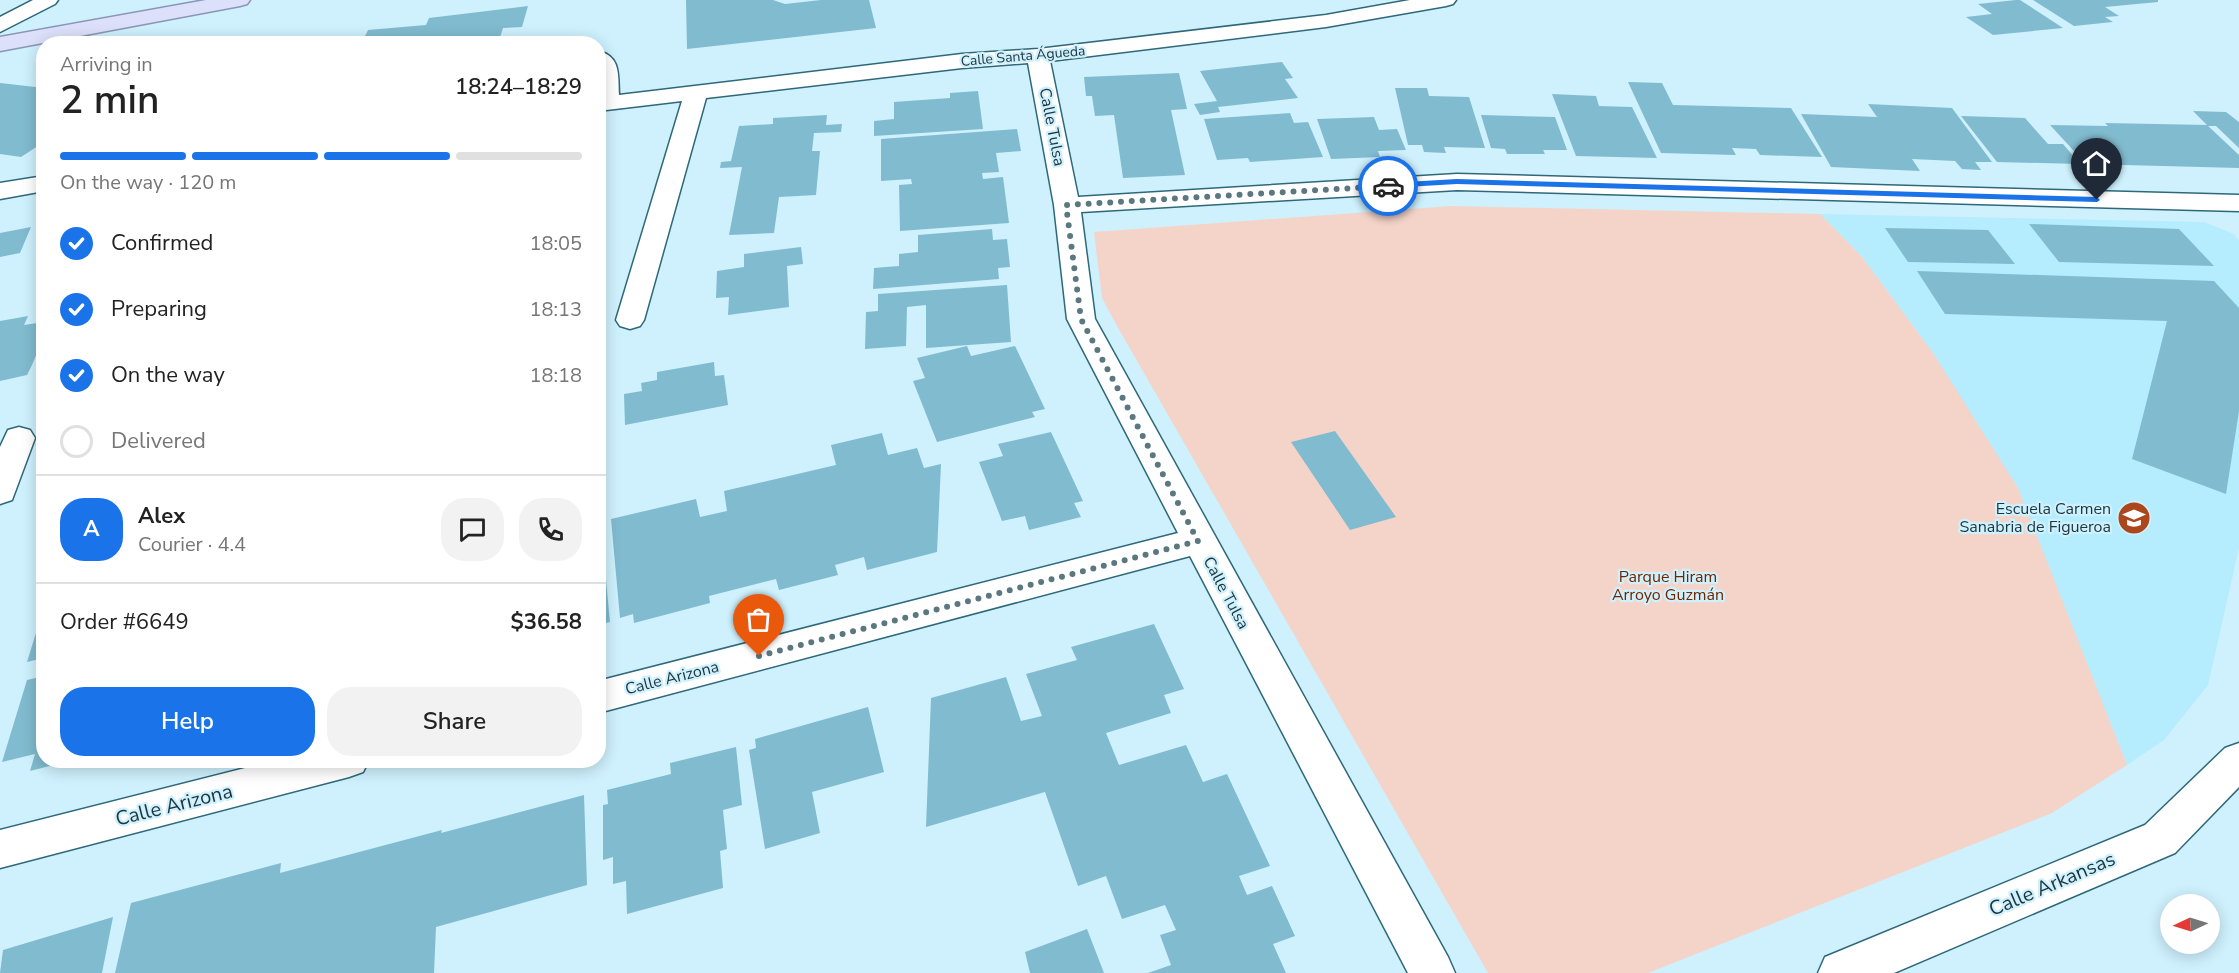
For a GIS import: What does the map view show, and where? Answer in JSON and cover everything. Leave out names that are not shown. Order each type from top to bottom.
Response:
[{"type":"main road","points":[[44,36],[240,0]]},
{"type":"main road","points":[[0,44],[36,37]]},
{"type":"street","name":"Calle Santa Águeda","points":[[606,103],[962,61],[1038,56],[1326,21],[1446,0]]},
{"type":"street","points":[[3,23],[55,6]]},
{"type":"street","name":"Calle Tulsa","points":[[1038,56],[1066,205],[1081,319],[1198,541],[1432,973]]},
{"type":"street","points":[[630,321],[696,93]]},
{"type":"street","points":[[1066,205],[1457,182],[2239,203]]},
{"type":"street","points":[[0,190],[36,184]]},
{"type":"street","points":[[0,492],[10,440]]},
{"type":"street","name":"Calle Arizona","points":[[606,695],[1198,541]]},
{"type":"street","name":"Calle Arkansas","points":[[1841,973],[2160,839],[2239,760]]},
{"type":"street","name":"Calle Arizona","points":[[0,849],[318,768]]},
{"type":"shaded area","name":"Escuela Carmen Sanabria de Figueroa","points":[[1820,214],[2204,222],[2234,234],[2239,241],[2239,548],[2208,685],[2164,740],[2127,765],[2073,630],[1933,353],[1862,257]]},
{"type":"green space","name":"Parque Hiram Arroyo Guzmán","points":[[1451,206],[1820,214],[1862,257],[1933,353],[2018,488],[2127,765],[2052,813],[1648,973],[1488,973],[1102,298],[1094,232]]},
{"type":"building","points":[[686,0],[773,0],[785,4],[821,0],[869,0],[876,28],[687,49]]},
{"type":"building","points":[[2020,0],[2063,28],[1993,35],[1966,17],[1992,14],[1978,4]]},
{"type":"building","points":[[2033,0],[2158,0],[2158,2],[2105,7],[2119,16],[2105,17],[2113,22],[2074,26]]},
{"type":"building","points":[[528,6],[522,27],[503,28],[500,36],[365,36],[368,30],[426,25],[429,18]]},
{"type":"building","points":[[1282,62],[1293,78],[1285,79],[1298,98],[1218,107],[1220,112],[1200,115],[1194,104],[1217,101],[1200,71]]},
{"type":"building","points":[[1179,73],[1187,109],[1171,110],[1185,175],[1123,178],[1114,115],[1095,116],[1092,96],[1086,96],[1084,77]]},
{"type":"building","points":[[1628,82],[1662,83],[1673,105],[1791,108],[1822,157],[1760,155],[1756,149],[1732,148],[1736,155],[1661,153]]},
{"type":"building","points":[[0,83],[36,87],[36,147],[21,157],[0,154]]},
{"type":"building","points":[[1395,88],[1427,88],[1429,96],[1469,97],[1485,148],[1444,147],[1446,153],[1424,152],[1422,145],[1408,145]]},
{"type":"building","points":[[978,91],[983,129],[874,136],[874,121],[894,119],[894,102],[950,98],[950,93]]},
{"type":"building","points":[[1552,94],[1596,96],[1599,106],[1632,107],[1657,158],[1576,156]]},
{"type":"building","points":[[1868,104],[1952,108],[1992,162],[1975,162],[1981,170],[1962,169],[1955,161],[1912,159],[1920,171],[1831,167],[1801,114],[1877,117]]},
{"type":"building","points":[[2193,111],[2226,112],[2239,122],[2239,148],[2216,126],[2208,126]]},
{"type":"building","points":[[1290,113],[1294,123],[1308,122],[1323,157],[1250,162],[1248,158],[1217,160],[1204,119]]},
{"type":"building","points":[[827,115],[826,125],[842,124],[841,132],[814,133],[812,151],[820,151],[816,195],[779,197],[774,233],[729,235],[742,167],[720,168],[721,162],[731,161],[739,126],[773,124],[773,118]]},
{"type":"building","points":[[1481,115],[1555,117],[1567,150],[1543,150],[1545,154],[1507,154],[1505,149],[1491,148]]},
{"type":"building","points":[[1961,116],[2025,118],[2048,144],[2063,144],[2080,164],[1997,162]]},
{"type":"building","points":[[1374,117],[1379,130],[1397,129],[1406,150],[1378,151],[1380,157],[1331,159],[1317,119]]},
{"type":"building","points":[[2105,123],[2207,125],[2239,155],[2239,168],[2086,164],[2050,125],[2108,126]]},
{"type":"building","points":[[1017,129],[1021,151],[996,153],[999,172],[982,173],[983,179],[1003,177],[1009,223],[900,231],[899,185],[912,184],[911,179],[881,181],[881,139]]},
{"type":"building","points":[[2029,224],[2179,229],[2214,266],[2059,262]]},
{"type":"building","points":[[31,227],[20,253],[0,257],[0,233]]},
{"type":"building","points":[[1885,228],[1988,230],[2015,264],[1908,262]]},
{"type":"building","points":[[992,229],[993,240],[1007,239],[1010,267],[998,268],[999,279],[873,289],[874,268],[899,266],[899,254],[918,252],[918,235]]},
{"type":"building","points":[[801,247],[803,264],[787,266],[789,307],[728,315],[729,297],[716,298],[717,271],[744,267],[744,254]]},
{"type":"building","points":[[1917,271],[2214,281],[2239,308],[2239,411],[2226,494],[2132,459],[2167,321],[1945,314]]},
{"type":"building","points":[[1007,285],[1011,342],[926,348],[926,305],[907,307],[906,346],[865,349],[866,312],[878,311],[878,294]]},
{"type":"building","points":[[28,316],[24,325],[36,323],[36,355],[27,375],[0,381],[0,321]]},
{"type":"building","points":[[967,346],[971,356],[1015,346],[1045,409],[1032,412],[1035,417],[937,442],[913,381],[925,378],[917,358]]},
{"type":"building","points":[[714,362],[715,376],[724,375],[728,405],[625,425],[624,394],[642,391],[641,383],[657,380],[657,372]]},
{"type":"building","points":[[1335,431],[1396,517],[1350,530],[1291,442]]},
{"type":"building","points":[[1051,432],[1083,501],[1074,503],[1081,517],[1029,530],[1025,516],[1002,521],[979,462],[1003,456],[998,444]]},
{"type":"building","points":[[882,433],[888,455],[917,448],[924,468],[941,464],[937,552],[867,570],[864,557],[835,565],[838,575],[779,590],[776,579],[709,596],[710,603],[634,623],[633,614],[620,618],[611,519],[696,499],[700,517],[727,511],[724,491],[836,465],[831,445]]},
{"type":"building","points":[[606,580],[610,622],[606,623]]},
{"type":"building","points":[[1154,624],[1184,689],[1164,695],[1171,713],[1106,733],[1119,765],[1186,745],[1203,782],[1227,774],[1270,866],[1239,876],[1247,895],[1272,886],[1295,936],[1273,944],[1286,973],[1148,973],[1171,965],[1160,935],[1176,930],[1165,905],[1122,919],[1106,876],[1078,886],[1045,792],[926,827],[931,698],[1006,677],[1021,721],[1042,716],[1026,674],[1077,660],[1071,647]]},
{"type":"building","points":[[36,633],[36,660],[27,662]]},
{"type":"building","points":[[36,678],[36,768],[42,768],[30,771],[35,754],[2,762],[27,680]]},
{"type":"building","points":[[868,707],[884,772],[812,792],[820,833],[765,849],[749,750],[756,748],[755,739]]},
{"type":"building","points":[[736,747],[742,805],[723,810],[727,849],[720,851],[723,888],[627,914],[626,881],[613,884],[613,857],[603,860],[603,805],[608,804],[607,790],[671,774],[670,763]]},
{"type":"building","points":[[584,795],[587,885],[436,927],[434,973],[115,973],[131,903],[281,863],[280,873]]},
{"type":"building","points":[[113,917],[102,973],[0,973],[3,950]]},
{"type":"building","points":[[1087,929],[1104,973],[1030,973],[1025,952]]},
{"type":"way so far","points":[[759,656],[1198,541],[1081,319],[1066,205],[1388,186]]},
{"type":"place","name":"Escuela Carmen Sanabria de Figueroa","points":[[2134,518]]},
{"type":"route","points":[[1388,186],[1457,182],[2097,200]]}]
